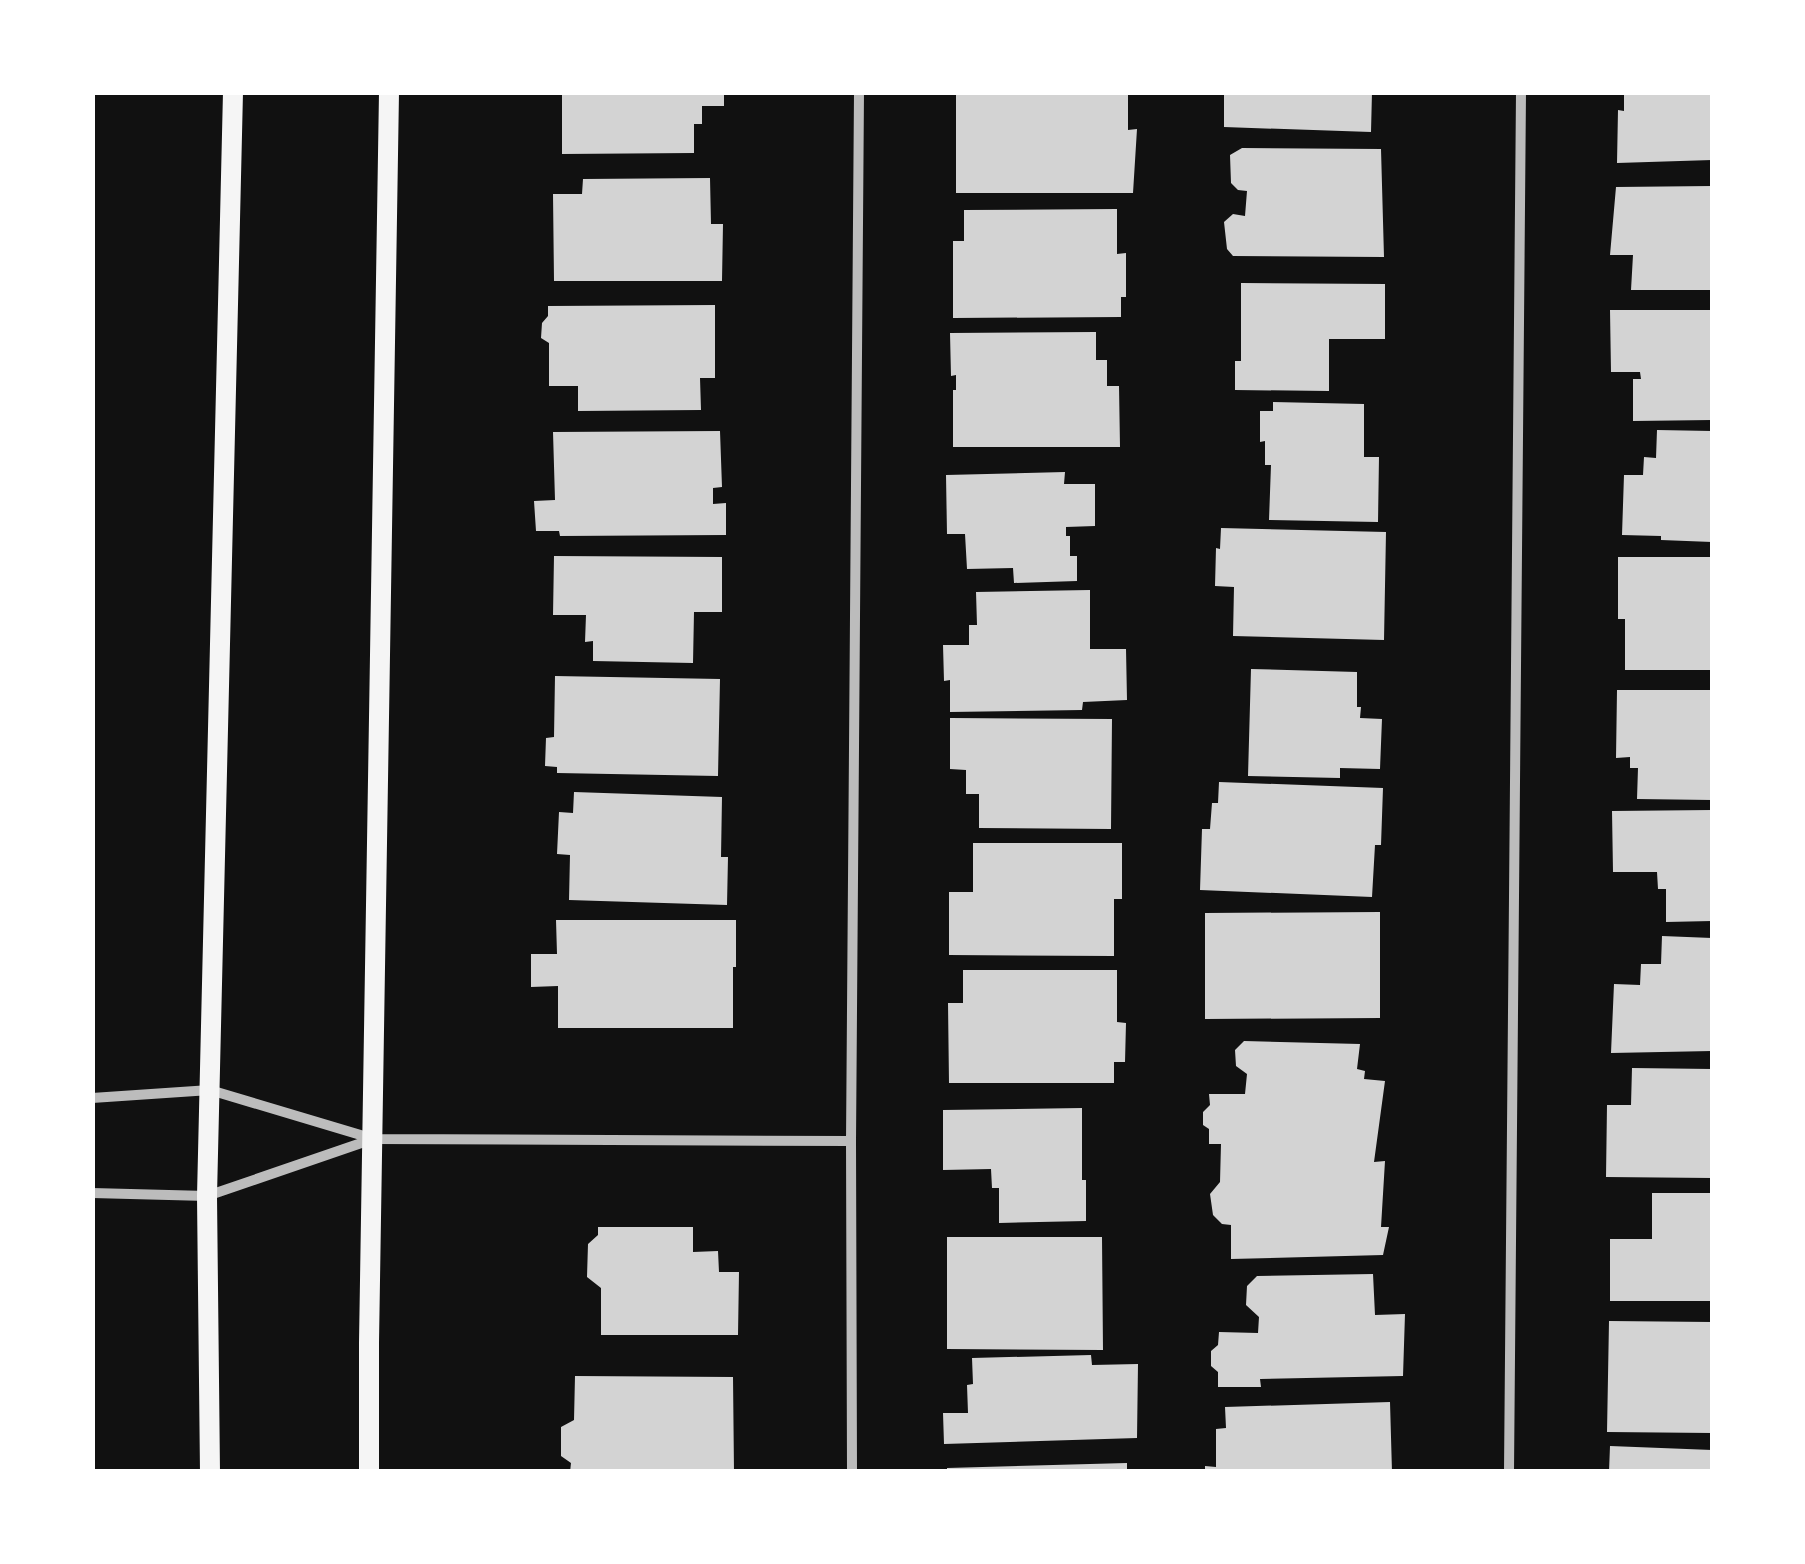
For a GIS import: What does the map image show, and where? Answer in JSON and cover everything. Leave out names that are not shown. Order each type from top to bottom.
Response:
[{"type":"main road","points":[[210,1472],[207,1196],[233,92]]},
{"type":"main road","points":[[370,1472],[389,92]]},
{"type":"street","points":[[852,1472],[859,92]]},
{"type":"street","points":[[1509,1472],[1521,92]]},
{"type":"street","points":[[92,1098],[210,1090],[374,1139],[851,1141]]},
{"type":"street","points":[[92,1193],[207,1196],[374,1139]]},
{"type":"building","points":[[562,92],[724,92],[724,106],[702,106],[702,124],[694,124],[694,153],[562,154]]},
{"type":"building","points":[[956,92],[1128,92],[1128,130],[1137,129],[1133,193],[956,193]]},
{"type":"building","points":[[1224,92],[1372,92],[1371,132],[1224,127]]},
{"type":"building","points":[[1624,92],[1712,92],[1712,160],[1617,163],[1618,110],[1624,111]]},
{"type":"building","points":[[1242,148],[1381,149],[1384,257],[1233,256],[1227,249],[1224,222],[1233,214],[1245,216],[1247,191],[1238,190],[1231,183],[1230,155]]},
{"type":"building","points":[[710,178],[711,224],[723,224],[722,281],[554,281],[553,194],[582,194],[583,179]]},
{"type":"building","points":[[1712,186],[1712,290],[1631,290],[1633,255],[1610,255],[1616,187]]},
{"type":"building","points":[[1117,209],[1117,254],[1126,253],[1126,297],[1121,297],[1121,317],[953,318],[953,241],[964,241],[964,210]]},
{"type":"building","points":[[1241,283],[1385,284],[1385,339],[1329,339],[1329,391],[1235,390],[1235,361],[1241,361]]},
{"type":"building","points":[[715,305],[715,378],[700,378],[701,410],[578,411],[578,386],[549,386],[549,343],[541,338],[548,306]]},
{"type":"building","points":[[1610,310],[1712,310],[1712,420],[1633,421],[1633,379],[1641,379],[1640,372],[1611,372]]},
{"type":"building","points":[[1096,332],[1096,360],[1107,360],[1107,386],[1119,386],[1120,447],[953,447],[956,375],[951,376],[950,333]]},
{"type":"building","points":[[1273,402],[1364,404],[1364,457],[1379,457],[1378,522],[1269,520],[1271,465],[1265,465],[1265,441],[1260,442],[1260,411],[1273,411]]},
{"type":"building","points":[[1657,430],[1712,431],[1712,542],[1622,535],[1624,475],[1643,475],[1644,457],[1656,458]]},
{"type":"building","points":[[720,431],[722,487],[713,488],[713,504],[726,503],[726,535],[560,536],[559,531],[536,531],[534,501],[555,500],[553,432]]},
{"type":"building","points":[[1065,472],[1064,484],[1095,484],[1095,526],[1066,527],[1070,556],[1077,556],[1077,581],[1014,583],[1013,568],[967,569],[965,534],[947,534],[946,475]]},
{"type":"building","points":[[1221,528],[1386,532],[1384,640],[1233,636],[1234,587],[1215,586]]},
{"type":"building","points":[[554,556],[722,557],[722,612],[694,612],[693,663],[593,661],[593,641],[585,642],[586,615],[553,615]]},
{"type":"building","points":[[1618,557],[1712,557],[1712,670],[1625,670],[1625,619],[1618,619]]},
{"type":"building","points":[[1090,590],[1090,649],[1126,649],[1127,700],[1083,702],[1082,710],[950,712],[950,680],[944,681],[943,645],[969,645],[969,625],[977,625],[976,592]]},
{"type":"building","points":[[1251,669],[1357,672],[1360,718],[1382,719],[1380,769],[1340,768],[1340,778],[1248,776]]},
{"type":"building","points":[[555,676],[720,679],[718,776],[557,773],[557,767],[545,766],[546,738],[554,737]]},
{"type":"building","points":[[1617,690],[1712,690],[1712,800],[1637,799],[1638,768],[1630,768],[1630,757],[1616,758]]},
{"type":"building","points":[[950,718],[1112,719],[1111,829],[979,828],[979,794],[966,794],[966,770],[950,769]]},
{"type":"building","points":[[1219,782],[1383,788],[1381,845],[1375,845],[1372,897],[1200,890],[1202,829],[1210,829]]},
{"type":"building","points":[[574,792],[722,797],[721,857],[728,857],[727,905],[569,900],[570,855],[557,854],[559,812],[573,813]]},
{"type":"building","points":[[1712,810],[1712,921],[1666,922],[1666,889],[1658,889],[1657,872],[1613,872],[1612,811]]},
{"type":"building","points":[[973,843],[1122,843],[1122,899],[1114,899],[1114,956],[949,955],[949,892],[973,892]]},
{"type":"building","points":[[1380,912],[1380,1018],[1205,1019],[1205,913]]},
{"type":"building","points":[[556,920],[736,920],[733,1028],[558,1028],[558,986],[531,987],[531,954],[557,954]]},
{"type":"building","points":[[1662,936],[1712,938],[1712,1051],[1611,1053],[1614,984],[1640,985],[1641,964],[1661,964]]},
{"type":"building","points":[[963,970],[1117,970],[1117,1022],[1126,1023],[1125,1062],[1114,1062],[1114,1083],[949,1083],[948,1003],[963,1003]]},
{"type":"building","points":[[1244,1041],[1360,1044],[1357,1069],[1365,1071],[1364,1079],[1385,1081],[1374,1162],[1385,1161],[1381,1227],[1389,1227],[1383,1255],[1231,1259],[1231,1225],[1222,1224],[1213,1215],[1210,1194],[1220,1182],[1221,1144],[1209,1144],[1203,1112],[1210,1105],[1209,1094],[1245,1094],[1247,1074],[1236,1066],[1235,1050]]},
{"type":"building","points":[[1632,1068],[1712,1069],[1712,1178],[1606,1177],[1607,1105],[1631,1105]]},
{"type":"building","points":[[1082,1108],[1086,1221],[999,1223],[999,1188],[992,1188],[991,1169],[943,1170],[943,1110]]},
{"type":"building","points":[[1652,1193],[1712,1193],[1712,1301],[1610,1301],[1610,1239],[1652,1239]]},
{"type":"building","points":[[598,1227],[693,1227],[693,1252],[718,1251],[719,1272],[739,1272],[738,1335],[601,1335],[601,1288],[587,1277],[588,1244],[598,1235]]},
{"type":"building","points":[[947,1237],[1102,1237],[1103,1350],[947,1349]]},
{"type":"building","points":[[1373,1274],[1375,1315],[1405,1314],[1403,1376],[1260,1379],[1261,1387],[1218,1387],[1211,1351],[1218,1345],[1219,1332],[1258,1333],[1259,1317],[1246,1305],[1247,1286],[1257,1276]]},
{"type":"building","points":[[1609,1321],[1712,1322],[1712,1433],[1607,1432]]},
{"type":"building","points":[[1091,1355],[1092,1365],[1138,1364],[1137,1438],[944,1444],[943,1413],[968,1413],[967,1385],[973,1384],[972,1358]]},
{"type":"building","points":[[575,1376],[733,1377],[734,1472],[570,1472],[571,1463],[561,1456],[561,1427],[574,1420]]},
{"type":"building","points":[[1390,1402],[1392,1472],[1205,1472],[1205,1466],[1216,1467],[1216,1429],[1226,1428],[1225,1407]]},
{"type":"building","points":[[1610,1446],[1712,1450],[1712,1472],[1609,1472]]},
{"type":"building","points":[[1127,1463],[1127,1472],[947,1472],[947,1468]]}]
